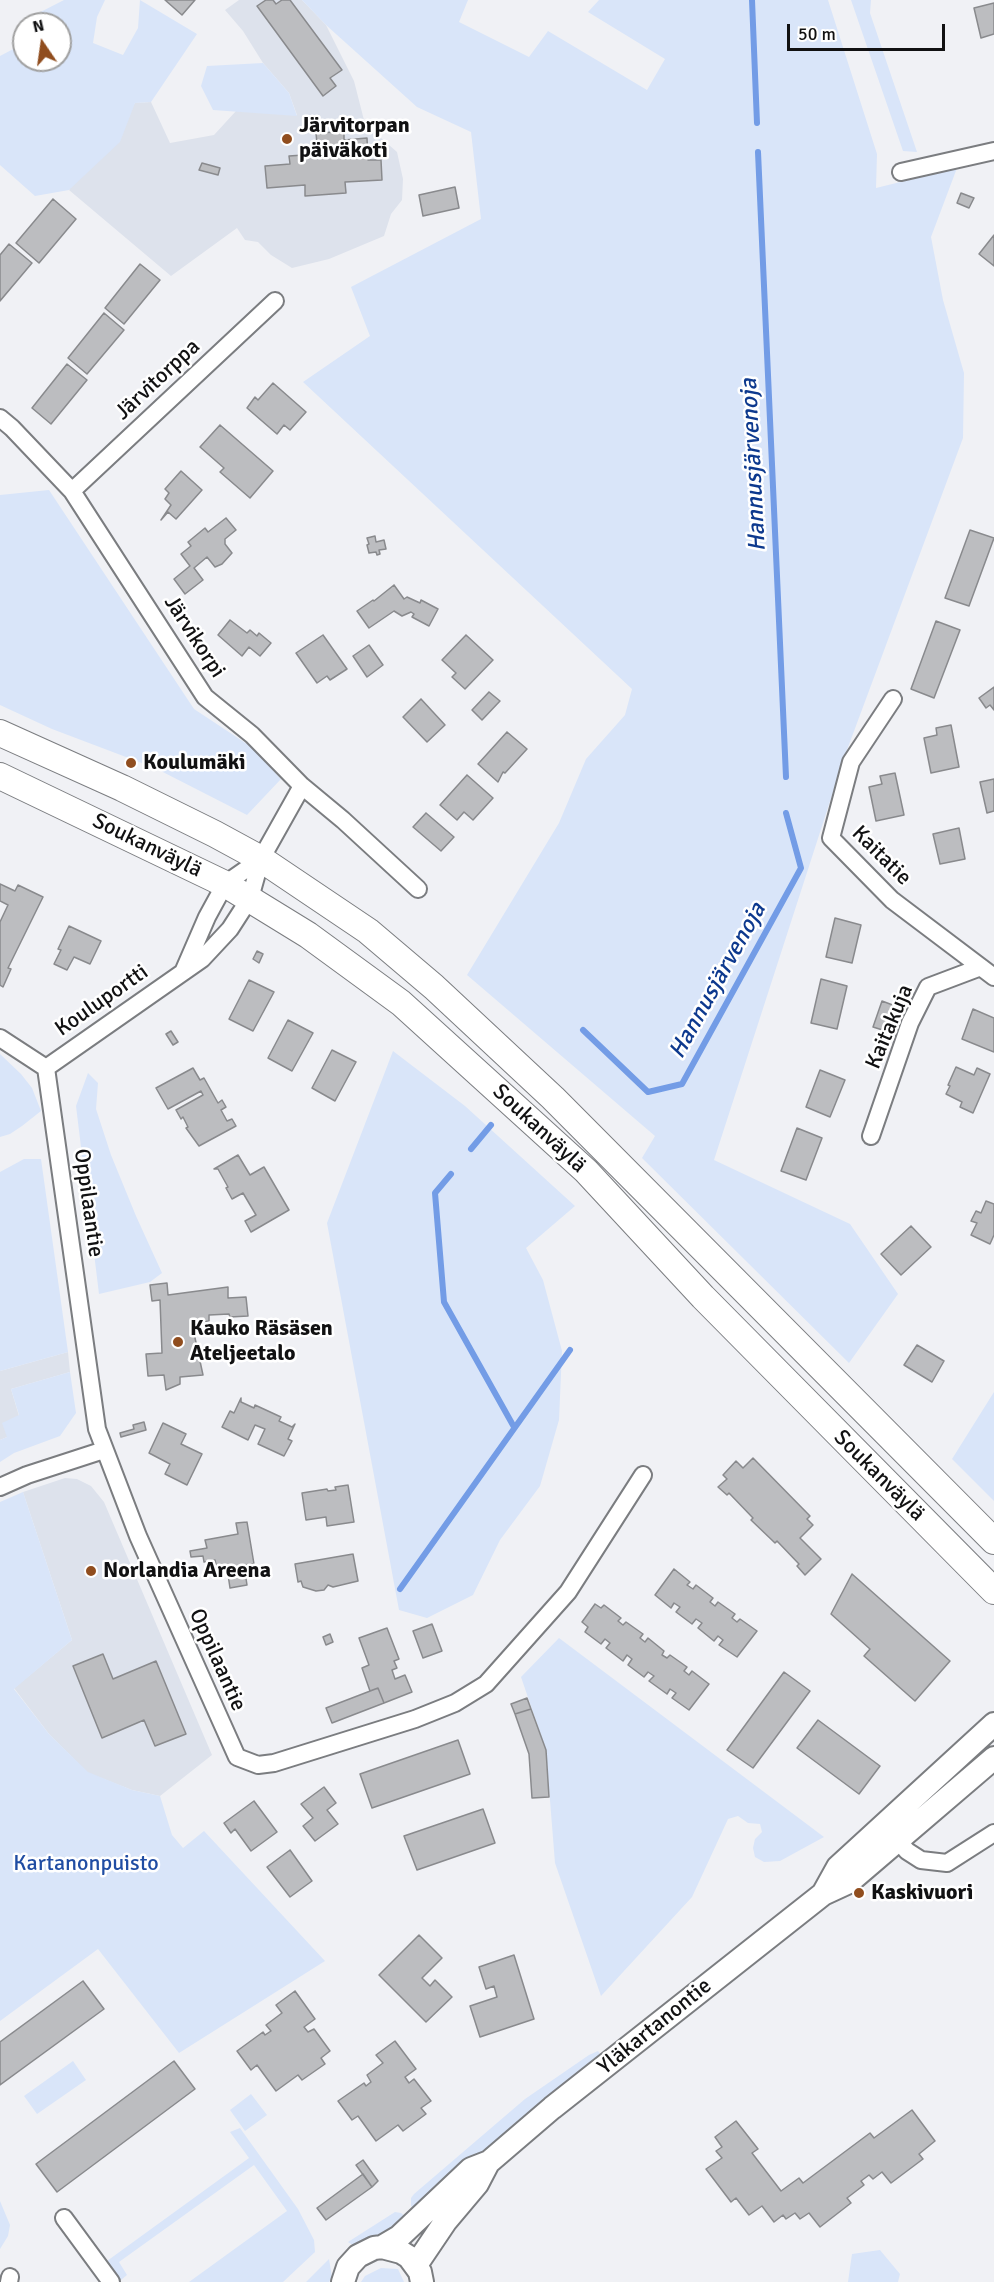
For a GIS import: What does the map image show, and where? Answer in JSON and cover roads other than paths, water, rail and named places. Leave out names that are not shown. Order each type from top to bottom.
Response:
[{"type":"main road","name":"Soukanväylä","points":[[0,733],[122,788],[261,859],[368,931],[443,994],[553,1098],[994,1541]]},
{"type":"main road","name":"Soukanväylä","points":[[0,776],[250,898],[340,956],[401,1003],[586,1171],[711,1305],[994,1592]]},
{"type":"main road","name":"Yläkartanontie","points":[[891,1832],[994,1724]]},
{"type":"main road","name":"Yläkartanontie","points":[[342,2280],[348,2267],[357,2256],[382,2247],[399,2237],[471,2169],[489,2162],[552,2108],[823,1894],[838,1866],[891,1832],[994,1758]]},
{"type":"main road","name":"Yläkartanontie","points":[[419,2273],[445,2222],[477,2184],[489,2162]]},
{"type":"main road","points":[[382,2247],[401,2252],[419,2273]]},
{"type":"street","points":[[901,172],[994,151]]},
{"type":"street","name":"Järvitorppa","points":[[72,491],[275,301]]},
{"type":"street","name":"Järvikorpi","points":[[0,418],[72,491],[205,697],[252,735],[302,786],[418,889]]},
{"type":"street","name":"Kaitatie","points":[[893,699],[851,762],[831,838],[892,900],[987,972]]},
{"type":"street","points":[[261,859],[302,786]]},
{"type":"street","name":"Kouluportti","points":[[184,970],[207,917],[225,884],[261,859]]},
{"type":"street","name":"Kouluportti","points":[[46,1068],[202,959],[230,929],[250,898],[261,859]]},
{"type":"street","name":"Kaitakuja","points":[[871,1136],[910,1023],[928,987],[987,972]]},
{"type":"street","points":[[0,1038],[46,1068]]},
{"type":"street","name":"Oppilaantie","points":[[46,1068],[94,1417],[104,1450],[138,1536],[237,1757],[258,1765],[274,1763],[415,1719],[455,1703],[486,1684],[568,1592],[643,1475]]},
{"type":"street","points":[[0,1487],[27,1475],[104,1450]]},
{"type":"street","points":[[891,1832],[907,1851],[921,1860],[947,1863],[994,1833]]},
{"type":"street","points":[[64,2218],[111,2282]]},
{"type":"waterway","name":"Hannusjärvenoja","points":[[752,0],[757,123]]},
{"type":"waterway","name":"Hannusjärvenoja","points":[[758,152],[786,777]]},
{"type":"waterway","name":"Hannusjärvenoja","points":[[583,1030],[648,1092],[682,1084],[801,868],[786,813]]},
{"type":"waterway","name":"Hannusjärvenoja","points":[[471,1149],[491,1125]]},
{"type":"waterway","name":"Hannusjärvenoja","points":[[451,1174],[435,1193],[444,1302],[514,1427]]},
{"type":"waterway","name":"Hannusjärvenoja","points":[[400,1589],[570,1350]]},
{"type":"place","name":"Järvitorpan päiväkoti","points":[[287,139]]},
{"type":"place","name":"Koulumäki","points":[[131,763]]},
{"type":"place","name":"Kauko Räsäsen Ateljeetalo","points":[[178,1342]]},
{"type":"place","name":"Norlandia Areena","points":[[91,1571]]},
{"type":"place","name":"Kaskivuori","points":[[859,1893]]},
{"type":"park label","name":"Kartanonpuisto","points":[[86,1864]]}]
